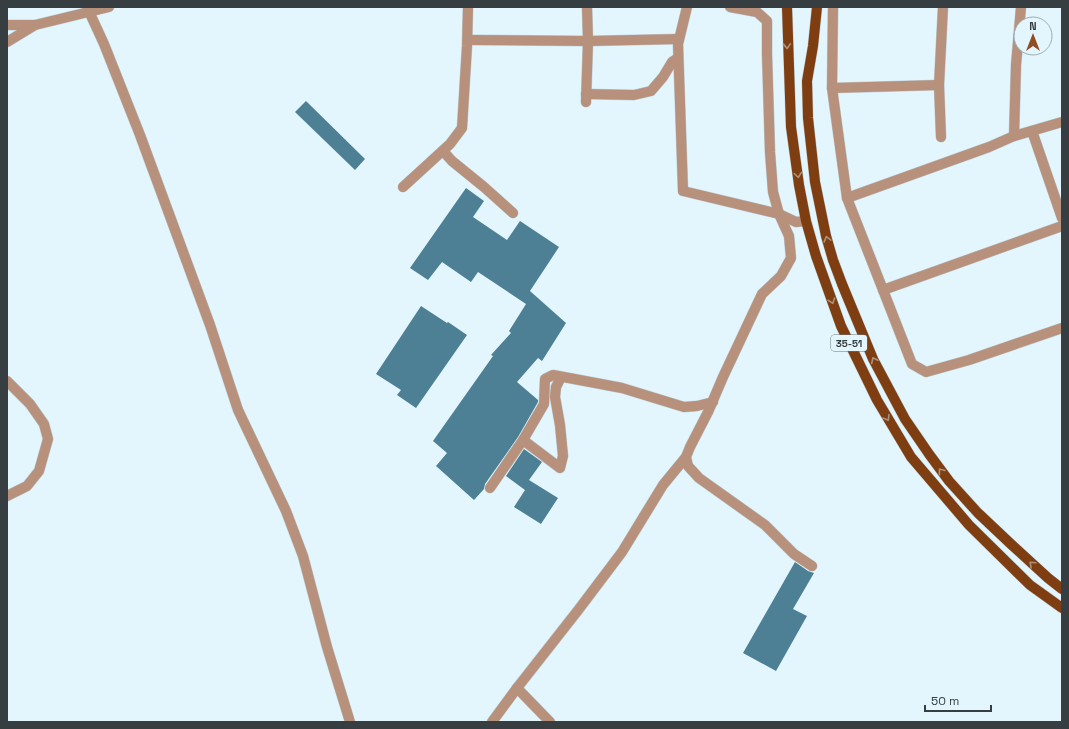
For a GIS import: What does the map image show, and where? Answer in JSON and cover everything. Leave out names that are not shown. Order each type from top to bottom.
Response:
[{"type":"main road","name":"35-51","points":[[786,7],[791,127],[799,185],[806,221],[816,256],[841,326],[876,400],[911,457],[969,525],[1030,585],[1062,608]]},
{"type":"main road","name":"35-51","points":[[817,7],[813,46],[807,81],[808,118],[815,182],[826,236],[833,260],[873,359],[905,420],[949,481],[978,513],[1048,578],[1062,589]]},
{"type":"street","points":[[7,42],[36,25],[88,10],[109,7]]},
{"type":"street","points":[[403,187],[450,144],[462,128],[468,7]]},
{"type":"street","points":[[587,7],[588,41],[586,98],[634,95],[651,91],[663,77],[672,62],[678,58]]},
{"type":"street","points":[[687,7],[678,44],[683,191],[779,214],[796,222],[806,221]]},
{"type":"street","points":[[492,722],[622,552],[663,485],[686,457],[713,402],[723,377],[762,294],[781,276],[791,258],[790,236],[779,214],[773,192],[770,159],[767,21],[757,12],[730,7]]},
{"type":"street","points":[[832,7],[832,88],[847,198],[912,364],[926,372],[969,360],[1062,328]]},
{"type":"street","points":[[941,137],[939,85],[942,7]]},
{"type":"street","points":[[1014,136],[1016,65],[1021,7]]},
{"type":"street","points":[[88,10],[104,44],[140,135],[210,324],[238,410],[286,511],[303,556],[327,647],[350,722]]},
{"type":"street","points":[[7,25],[36,25]]},
{"type":"street","points":[[473,40],[588,41],[679,39]]},
{"type":"street","points":[[832,88],[939,85]]},
{"type":"street","points":[[847,198],[989,147],[1014,136],[1062,122]]},
{"type":"street","points":[[1032,131],[1062,218]]},
{"type":"street","points":[[443,151],[452,161],[513,213]]},
{"type":"street","points":[[883,290],[1062,226]]},
{"type":"street","points":[[490,488],[523,440],[544,404],[545,379],[553,375],[622,388],[684,407],[697,406],[713,402]]},
{"type":"street","points":[[523,440],[560,468],[563,456],[555,397],[556,386],[561,377]]},
{"type":"street","points":[[7,381],[30,404],[44,424],[48,439],[39,471],[27,486],[7,496]]},
{"type":"street","points":[[686,457],[688,466],[699,478],[766,526],[794,554],[812,566]]},
{"type":"street","points":[[517,688],[550,722]]},
{"type":"building","points":[[306,101],[365,159],[355,170],[295,112]]},
{"type":"building","points":[[466,188],[484,201],[473,217],[507,240],[520,221],[559,247],[530,291],[566,323],[542,361],[538,358],[517,382],[538,400],[538,402],[518,437],[485,484],[484,489],[474,500],[436,466],[447,453],[433,441],[493,356],[491,355],[511,333],[509,331],[526,304],[478,272],[471,282],[442,262],[428,280],[410,268]]},
{"type":"building","points":[[421,306],[467,335],[416,408],[397,395],[401,390],[376,374]]},
{"type":"building","points":[[524,449],[542,462],[529,480],[558,498],[541,524],[514,507],[525,490],[506,476]]},
{"type":"building","points":[[795,562],[808,571],[814,573],[793,609],[807,616],[776,671],[743,653]]}]
